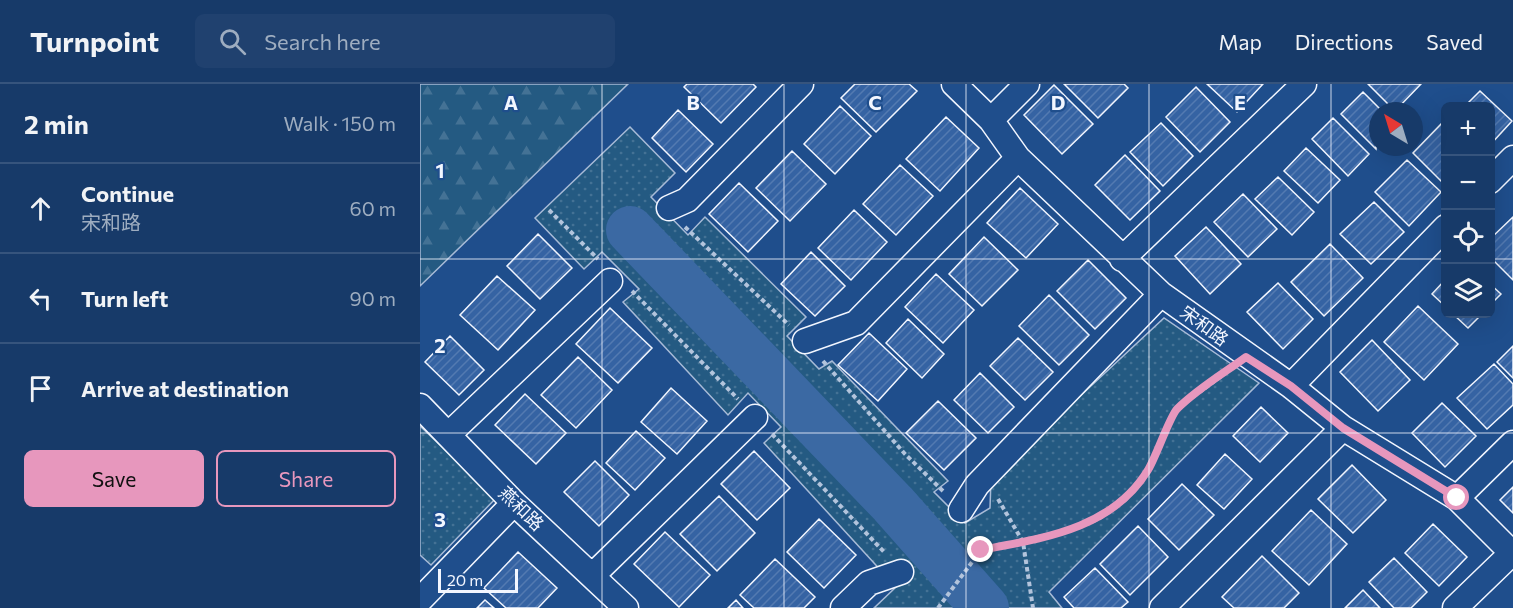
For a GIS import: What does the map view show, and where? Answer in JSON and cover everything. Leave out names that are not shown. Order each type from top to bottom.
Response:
[{"type":"street","points":[[669,208],[687,200],[801,84]]},
{"type":"street","name":"宋和路","points":[[954,84],[991,120],[1018,158],[1161,294],[1246,357],[1291,386],[1343,428],[1457,498],[1512,553]]},
{"type":"street","points":[[991,120],[1027,84]]},
{"type":"street","points":[[1122,259],[1304,84]]},
{"type":"street","points":[[805,341],[856,323],[1018,158]]},
{"type":"street","points":[[1495,177],[1513,158]]},
{"type":"street","points":[[1291,386],[1441,232]]},
{"type":"street","points":[[448,435],[610,281]]},
{"type":"street","points":[[961,510],[977,485],[1161,294]]},
{"type":"street","name":"燕和路","points":[[420,406],[514,503],[626,608]]},
{"type":"street","points":[[592,576],[755,417]]},
{"type":"street","points":[[1162,608],[1343,428]]},
{"type":"street","points":[[1457,498],[1513,443]]},
{"type":"street","points":[[420,600],[514,503]]},
{"type":"street","points":[[1455,608],[1512,553]]},
{"type":"street","points":[[843,608],[869,583],[901,572]]},
{"type":"path","points":[[549,210],[597,257],[610,281],[627,287],[636,295],[830,493],[901,572]]},
{"type":"path","points":[[938,608],[981,550],[1078,528],[1100,518],[1126,499],[1147,472],[1175,410],[1246,357]]},
{"type":"path","points":[[977,485],[999,500],[1023,542],[1033,608]]},
{"type":"green space","points":[[420,84],[628,84],[420,286]]},
{"type":"green space","points":[[630,127],[675,173],[651,197],[688,235],[705,217],[806,317],[787,336],[819,369],[832,361],[948,481],[934,492],[965,523],[990,508],[991,479],[1164,318],[1259,383],[1049,592],[1062,608],[874,608],[896,587],[764,443],[781,427],[748,393],[728,415],[623,302],[639,289],[602,252],[584,269],[535,218]]},
{"type":"green space","points":[[420,426],[496,498],[431,565],[420,555]]},
{"type":"building","points":[[687,84],[753,84],[756,87],[721,123],[684,87]]},
{"type":"building","points":[[855,84],[909,84],[917,91],[876,132],[841,98]]},
{"type":"building","points":[[1064,84],[1124,84],[1128,88],[1098,118]]},
{"type":"building","points":[[1207,84],[1263,84],[1237,112]]},
{"type":"building","points":[[1368,84],[1421,84],[1404,102],[1386,102]]},
{"type":"building","points":[[1054,85],[1093,124],[1062,154],[1024,115]]},
{"type":"building","points":[[1196,87],[1230,122],[1200,152],[1166,117]]},
{"type":"building","points":[[1480,91],[1492,102],[1469,102]]},
{"type":"building","points":[[1363,92],[1373,102],[1369,102],[1369,142],[1341,114]]},
{"type":"building","points":[[1495,105],[1512,121],[1495,140]]},
{"type":"building","points":[[840,106],[871,136],[835,174],[804,144]]},
{"type":"building","points":[[678,110],[713,144],[686,172],[652,138]]},
{"type":"building","points":[[946,117],[979,148],[940,191],[906,159]]},
{"type":"building","points":[[1333,118],[1369,154],[1348,176],[1312,139]]},
{"type":"building","points":[[1161,123],[1193,156],[1163,186],[1130,152]]},
{"type":"building","points":[[1441,124],[1441,181],[1416,156],[1423,156],[1423,143]]},
{"type":"building","points":[[1306,148],[1340,180],[1318,203],[1284,171]]},
{"type":"building","points":[[792,151],[826,184],[790,221],[756,188]]},
{"type":"building","points":[[1125,155],[1160,191],[1130,220],[1095,185]]},
{"type":"building","points":[[1407,160],[1441,192],[1409,226],[1375,192]]},
{"type":"building","points":[[900,165],[933,196],[896,235],[863,204]]},
{"type":"building","points":[[1278,177],[1314,212],[1292,235],[1255,199]]},
{"type":"building","points":[[739,183],[778,221],[748,252],[709,214]]},
{"type":"building","points":[[1020,188],[1058,224],[1026,258],[987,223]]},
{"type":"building","points":[[1243,194],[1277,229],[1248,257],[1214,222]]},
{"type":"building","points":[[1374,202],[1404,232],[1371,264],[1340,234]]},
{"type":"building","points":[[854,210],[887,242],[851,280],[818,248]]},
{"type":"building","points":[[1513,217],[1513,280],[1495,262],[1495,234]]},
{"type":"building","points":[[1206,227],[1241,264],[1210,294],[1175,256]]},
{"type":"building","points":[[538,234],[572,268],[540,299],[507,266]]},
{"type":"building","points":[[984,237],[1018,270],[982,306],[949,274]]},
{"type":"building","points":[[1330,244],[1363,278],[1324,316],[1291,282]]},
{"type":"building","points":[[811,252],[845,286],[815,316],[781,284]]},
{"type":"building","points":[[1088,260],[1126,298],[1095,329],[1057,291]]},
{"type":"building","points":[[936,274],[974,310],[943,343],[905,307]]},
{"type":"building","points":[[497,276],[535,310],[498,350],[460,315]]},
{"type":"building","points":[[1278,283],[1313,319],[1283,349],[1247,312]]},
{"type":"building","points":[[1441,284],[1441,302],[1432,294]]},
{"type":"building","points":[[1495,289],[1501,294],[1495,300]]},
{"type":"building","points":[[1049,295],[1089,335],[1059,365],[1019,326]]},
{"type":"building","points":[[1418,306],[1458,344],[1424,380],[1384,342]]},
{"type":"building","points":[[610,308],[652,348],[618,383],[576,344]]},
{"type":"building","points":[[1457,318],[1478,318],[1468,328]]},
{"type":"building","points":[[908,319],[944,354],[922,378],[886,343]]},
{"type":"building","points":[[869,333],[907,369],[878,401],[838,365]]},
{"type":"building","points":[[450,336],[484,370],[459,395],[425,362]]},
{"type":"building","points":[[1018,338],[1053,372],[1025,400],[990,366]]},
{"type":"building","points":[[1372,340],[1410,380],[1378,411],[1340,372]]},
{"type":"building","points":[[1513,346],[1513,378],[1497,362]]},
{"type":"building","points":[[578,357],[612,390],[576,428],[541,395]]},
{"type":"building","points":[[1494,364],[1513,384],[1513,405],[1487,429],[1457,398]]},
{"type":"building","points":[[980,373],[1014,407],[988,433],[954,400]]},
{"type":"building","points":[[671,388],[707,421],[677,454],[641,422]]},
{"type":"building","points":[[525,394],[566,433],[536,464],[495,425]]},
{"type":"building","points":[[938,401],[976,438],[944,470],[906,433]]},
{"type":"building","points":[[1442,403],[1476,436],[1445,467],[1412,433]]},
{"type":"building","points":[[1261,407],[1288,433],[1260,462],[1233,436]]},
{"type":"building","points":[[636,431],[665,458],[635,490],[606,463]]},
{"type":"building","points":[[754,451],[790,488],[757,520],[721,484]]},
{"type":"building","points":[[1225,454],[1252,479],[1224,509],[1197,485]]},
{"type":"building","points":[[595,461],[629,495],[599,526],[564,492]]},
{"type":"building","points":[[1352,465],[1386,500],[1353,533],[1318,499]]},
{"type":"building","points":[[1182,484],[1214,515],[1179,550],[1148,519]]},
{"type":"building","points":[[1513,487],[1513,513],[1500,500]]},
{"type":"building","points":[[719,496],[755,533],[717,571],[680,534]]},
{"type":"building","points":[[1311,510],[1347,544],[1309,585],[1272,551]]},
{"type":"building","points":[[819,519],[856,555],[824,588],[787,552]]},
{"type":"building","points":[[1433,524],[1467,557],[1439,586],[1405,553]]},
{"type":"building","points":[[1138,526],[1168,557],[1130,595],[1100,564]]},
{"type":"building","points":[[665,532],[710,575],[679,607],[634,564]]},
{"type":"building","points":[[518,552],[557,588],[538,608],[506,608],[484,588]]},
{"type":"building","points":[[1262,556],[1299,593],[1284,608],[1234,608],[1222,597]]},
{"type":"building","points":[[1394,558],[1427,592],[1411,608],[1394,608],[1369,582]]},
{"type":"building","points":[[775,559],[815,597],[804,608],[754,608],[740,595]]},
{"type":"building","points":[[1095,568],[1128,602],[1121,608],[1074,608],[1064,597]]},
{"type":"building","points":[[1363,590],[1380,608],[1345,608]]},
{"type":"building","points":[[485,600],[494,608],[477,608]]},
{"type":"building","points":[[736,600],[743,608],[728,608]]},
{"type":"waterway","points":[[630,230],[893,504],[985,608]]},
{"type":"route","points":[[981,550],[1078,528],[1100,518],[1126,499],[1147,472],[1163,442],[1175,410],[1246,357],[1291,386],[1343,428],[1457,498]]}]
